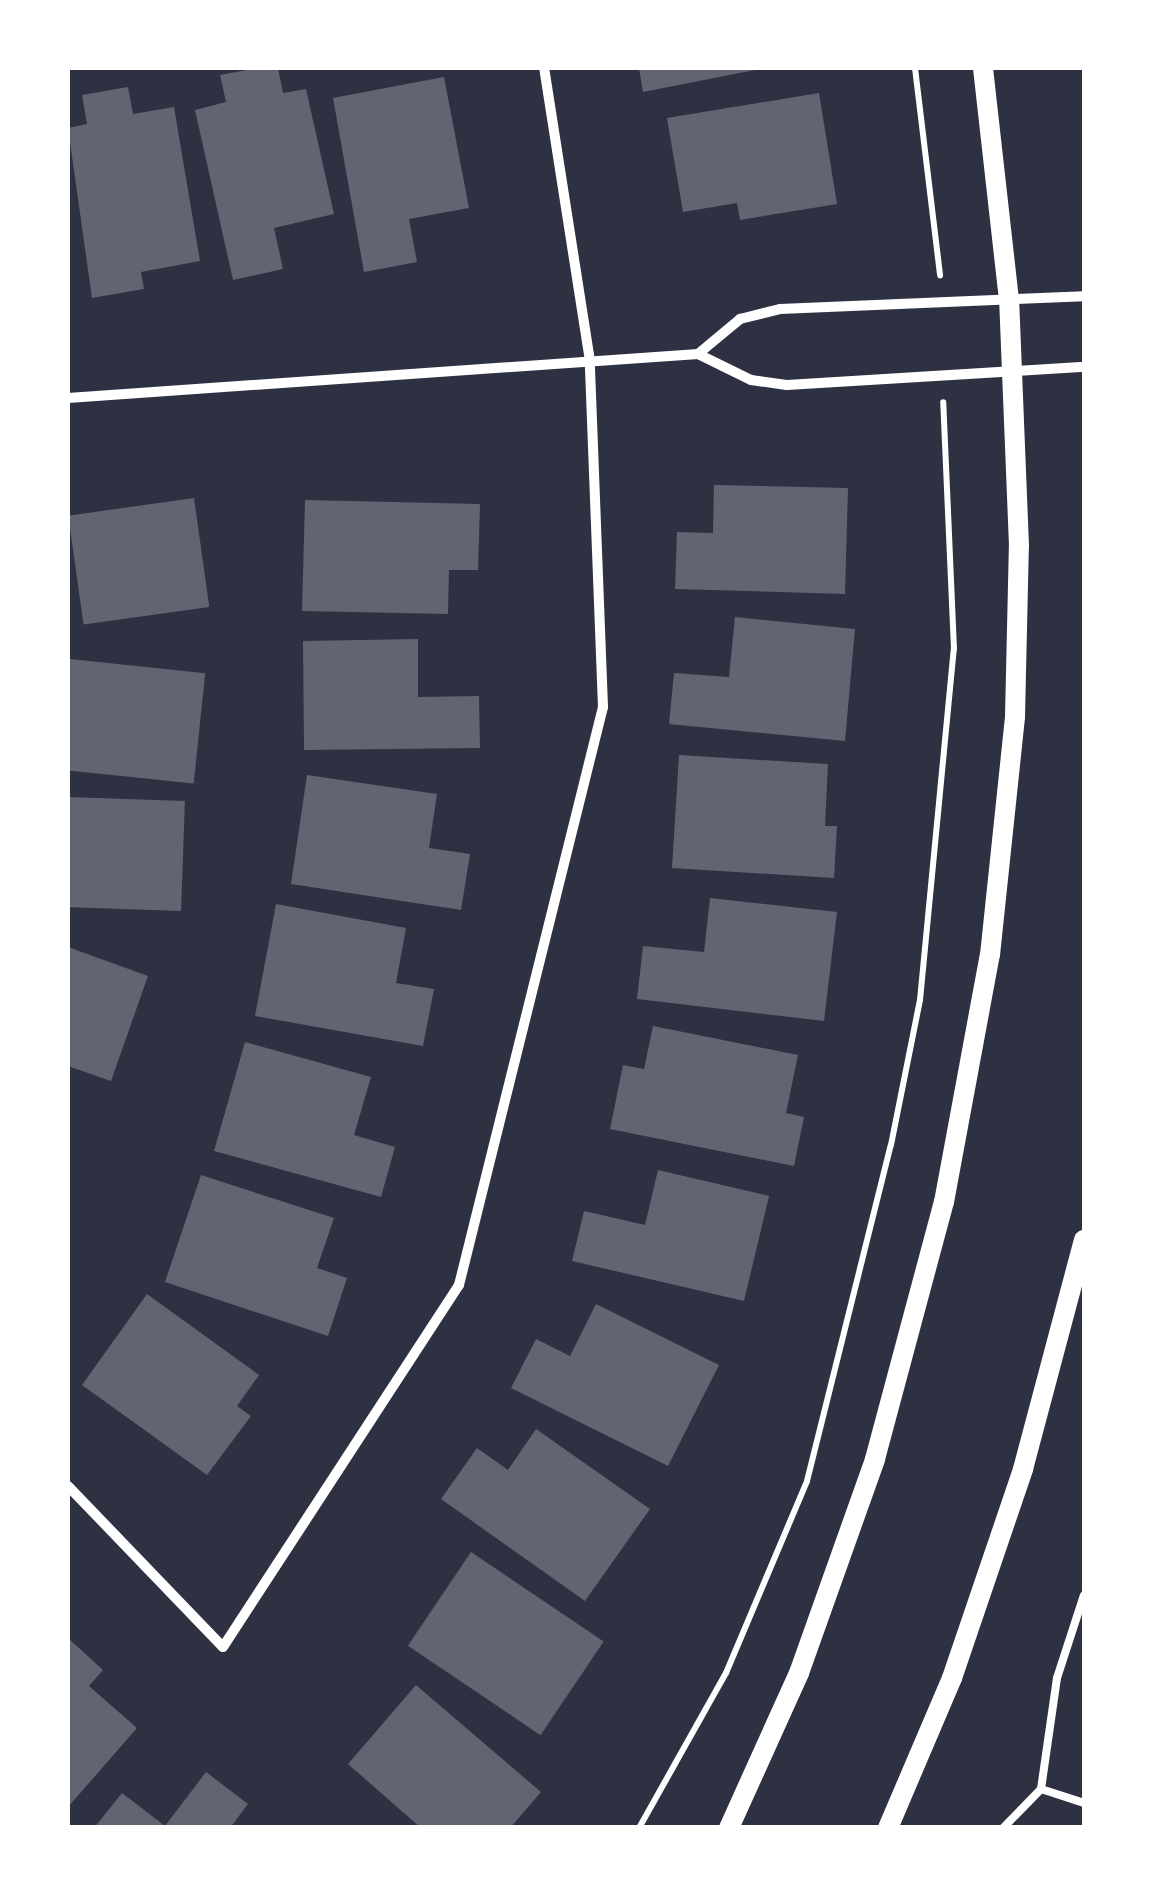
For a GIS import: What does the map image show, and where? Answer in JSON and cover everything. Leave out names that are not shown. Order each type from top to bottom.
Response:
[{"type":"main road","points":[[729,1828],[799,1673],[874,1459],[910,1338],[968,1083],[993,936],[1015,717],[1019,546],[1010,300],[983,68]]},
{"type":"main road","points":[[888,1828],[952,1678],[1018,1485],[1084,1240]]},
{"type":"street","points":[[68,1486],[222,1647],[459,1285],[603,707],[590,361],[544,68]]},
{"type":"street","points":[[698,354],[740,319],[780,309],[1084,296]]},
{"type":"street","points":[[68,398],[698,354],[750,380],[788,385],[1084,368]]},
{"type":"lane","points":[[1003,1828],[1041,1789],[1057,1678],[1084,1595]]},
{"type":"lane","points":[[1041,1789],[1084,1803]]},
{"type":"path","points":[[915,68],[943,304]]},
{"type":"path","points":[[639,1828],[726,1673],[806,1481],[891,1146],[920,1000],[954,649],[952,499],[940,376]]},
{"type":"building","points":[[278,68],[283,93],[306,89],[334,214],[274,228],[283,269],[233,280],[195,110],[226,102],[220,75]]},
{"type":"building","points":[[639,68],[760,68],[760,69],[643,92]]},
{"type":"building","points":[[444,77],[469,208],[409,219],[417,262],[364,272],[333,98]]},
{"type":"building","points":[[128,87],[133,114],[174,107],[200,261],[141,272],[144,289],[92,298],[68,128],[87,124],[82,95]]},
{"type":"building","points":[[819,93],[837,204],[740,220],[737,203],[683,212],[667,118]]},
{"type":"building","points":[[714,485],[848,488],[845,594],[675,589],[677,532],[713,533]]},
{"type":"building","points":[[194,498],[209,607],[84,625],[68,516]]},
{"type":"building","points":[[305,500],[480,504],[478,570],[449,570],[448,614],[302,611]]},
{"type":"building","points":[[735,617],[855,629],[845,741],[669,724],[674,673],[729,677]]},
{"type":"building","points":[[418,639],[418,697],[479,696],[480,748],[304,750],[303,641]]},
{"type":"building","points":[[70,659],[205,673],[194,784],[68,770]]},
{"type":"building","points":[[679,755],[828,764],[825,826],[837,826],[834,878],[672,868]]},
{"type":"building","points":[[307,775],[437,794],[429,848],[470,854],[461,910],[291,884]]},
{"type":"building","points":[[68,797],[185,801],[181,911],[68,907]]},
{"type":"building","points":[[710,898],[837,912],[824,1021],[637,999],[643,946],[704,952]]},
{"type":"building","points":[[276,904],[406,928],[396,983],[434,989],[423,1046],[255,1016]]},
{"type":"building","points":[[68,947],[148,976],[111,1081],[68,1066]]},
{"type":"building","points":[[653,1026],[798,1055],[786,1113],[804,1117],[794,1166],[610,1129],[623,1065],[644,1069]]},
{"type":"building","points":[[245,1042],[371,1077],[354,1135],[395,1147],[381,1197],[214,1151]]},
{"type":"building","points":[[658,1170],[769,1196],[744,1301],[572,1261],[584,1211],[645,1225]]},
{"type":"building","points":[[201,1175],[334,1218],[317,1268],[347,1278],[328,1336],[165,1282]]},
{"type":"building","points":[[147,1294],[259,1375],[237,1406],[251,1416],[207,1475],[82,1385]]},
{"type":"building","points":[[596,1304],[719,1365],[668,1466],[511,1388],[536,1339],[570,1356]]},
{"type":"building","points":[[536,1429],[650,1509],[585,1601],[441,1499],[477,1448],[508,1470]]},
{"type":"building","points":[[471,1552],[604,1641],[540,1735],[408,1646]]},
{"type":"building","points":[[68,1638],[103,1670],[89,1686],[137,1728],[68,1807]]},
{"type":"building","points":[[416,1685],[541,1792],[510,1828],[421,1828],[348,1764]]},
{"type":"building","points":[[206,1772],[248,1804],[230,1828],[94,1828],[122,1793],[165,1826]]}]
